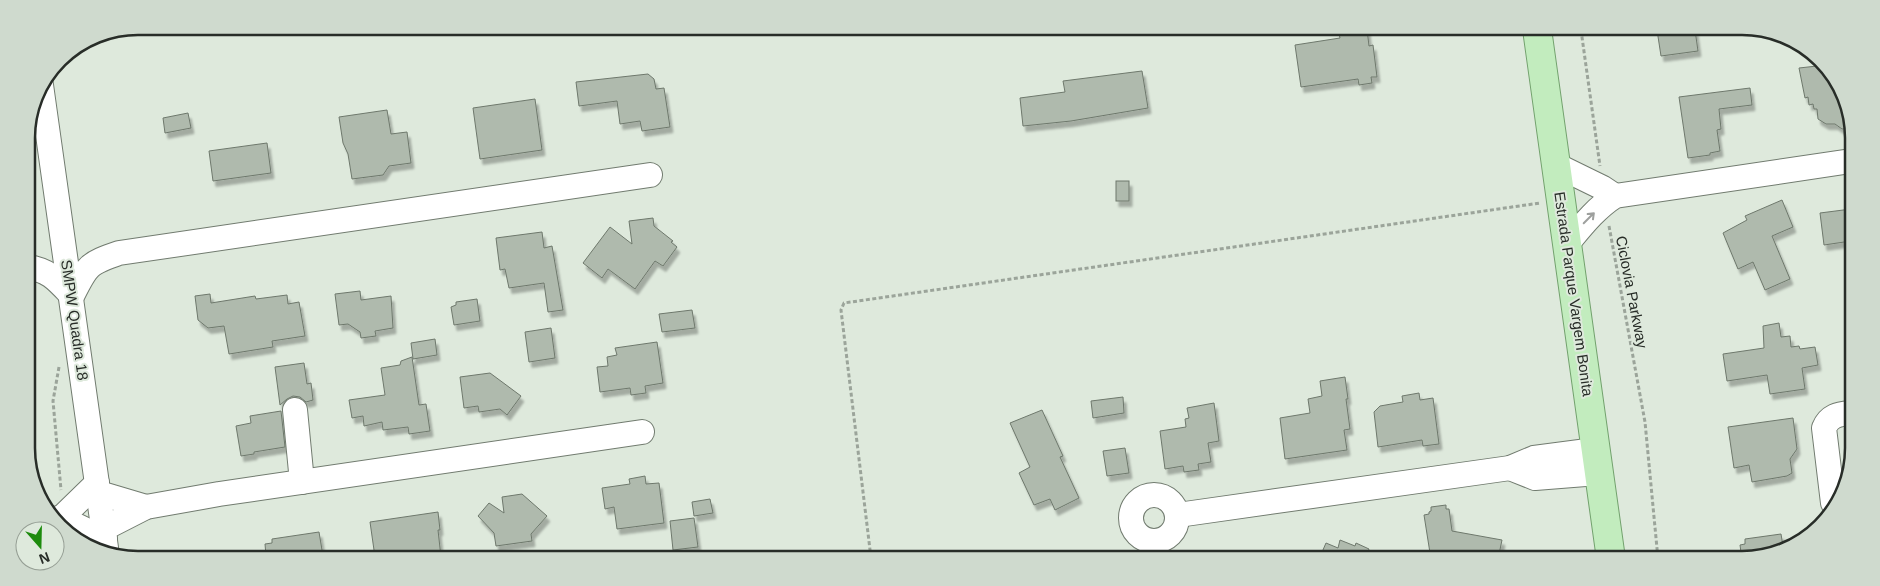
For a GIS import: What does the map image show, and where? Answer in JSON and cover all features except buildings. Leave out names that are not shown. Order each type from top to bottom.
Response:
[{"type":"main road","name":"Estrada Parque Vargem Bonita","points":[[1538,35],[1610,551]]},
{"type":"street","name":"SMPW Quadra 18","points":[[44,97],[105,541]]},
{"type":"street","points":[[1556,165],[1608,195],[1845,161]]},
{"type":"street","points":[[35,268],[50,274],[72,296],[84,272],[96,261],[120,253],[650,175]]},
{"type":"street","points":[[1567,244],[1608,195]]},
{"type":"street","points":[[295,410],[302,482]]},
{"type":"street","points":[[1832,497],[1824,428],[1833,416],[1845,413]]},
{"type":"street","points":[[67,522],[105,541],[146,507],[642,432]]},
{"type":"street","points":[[1178,515],[1510,468],[1534,458],[1597,462]]},
{"type":"street","points":[[61,516],[98,488],[146,507]]},
{"type":"path","name":"Ciclovia Parkway","points":[[1581,35],[1608,195],[1610,237],[1645,422],[1657,551]]},
{"type":"path","points":[[870,551],[841,310],[844,303],[1560,200]]},
{"type":"path","points":[[59,513],[53,401],[60,360]]}]
